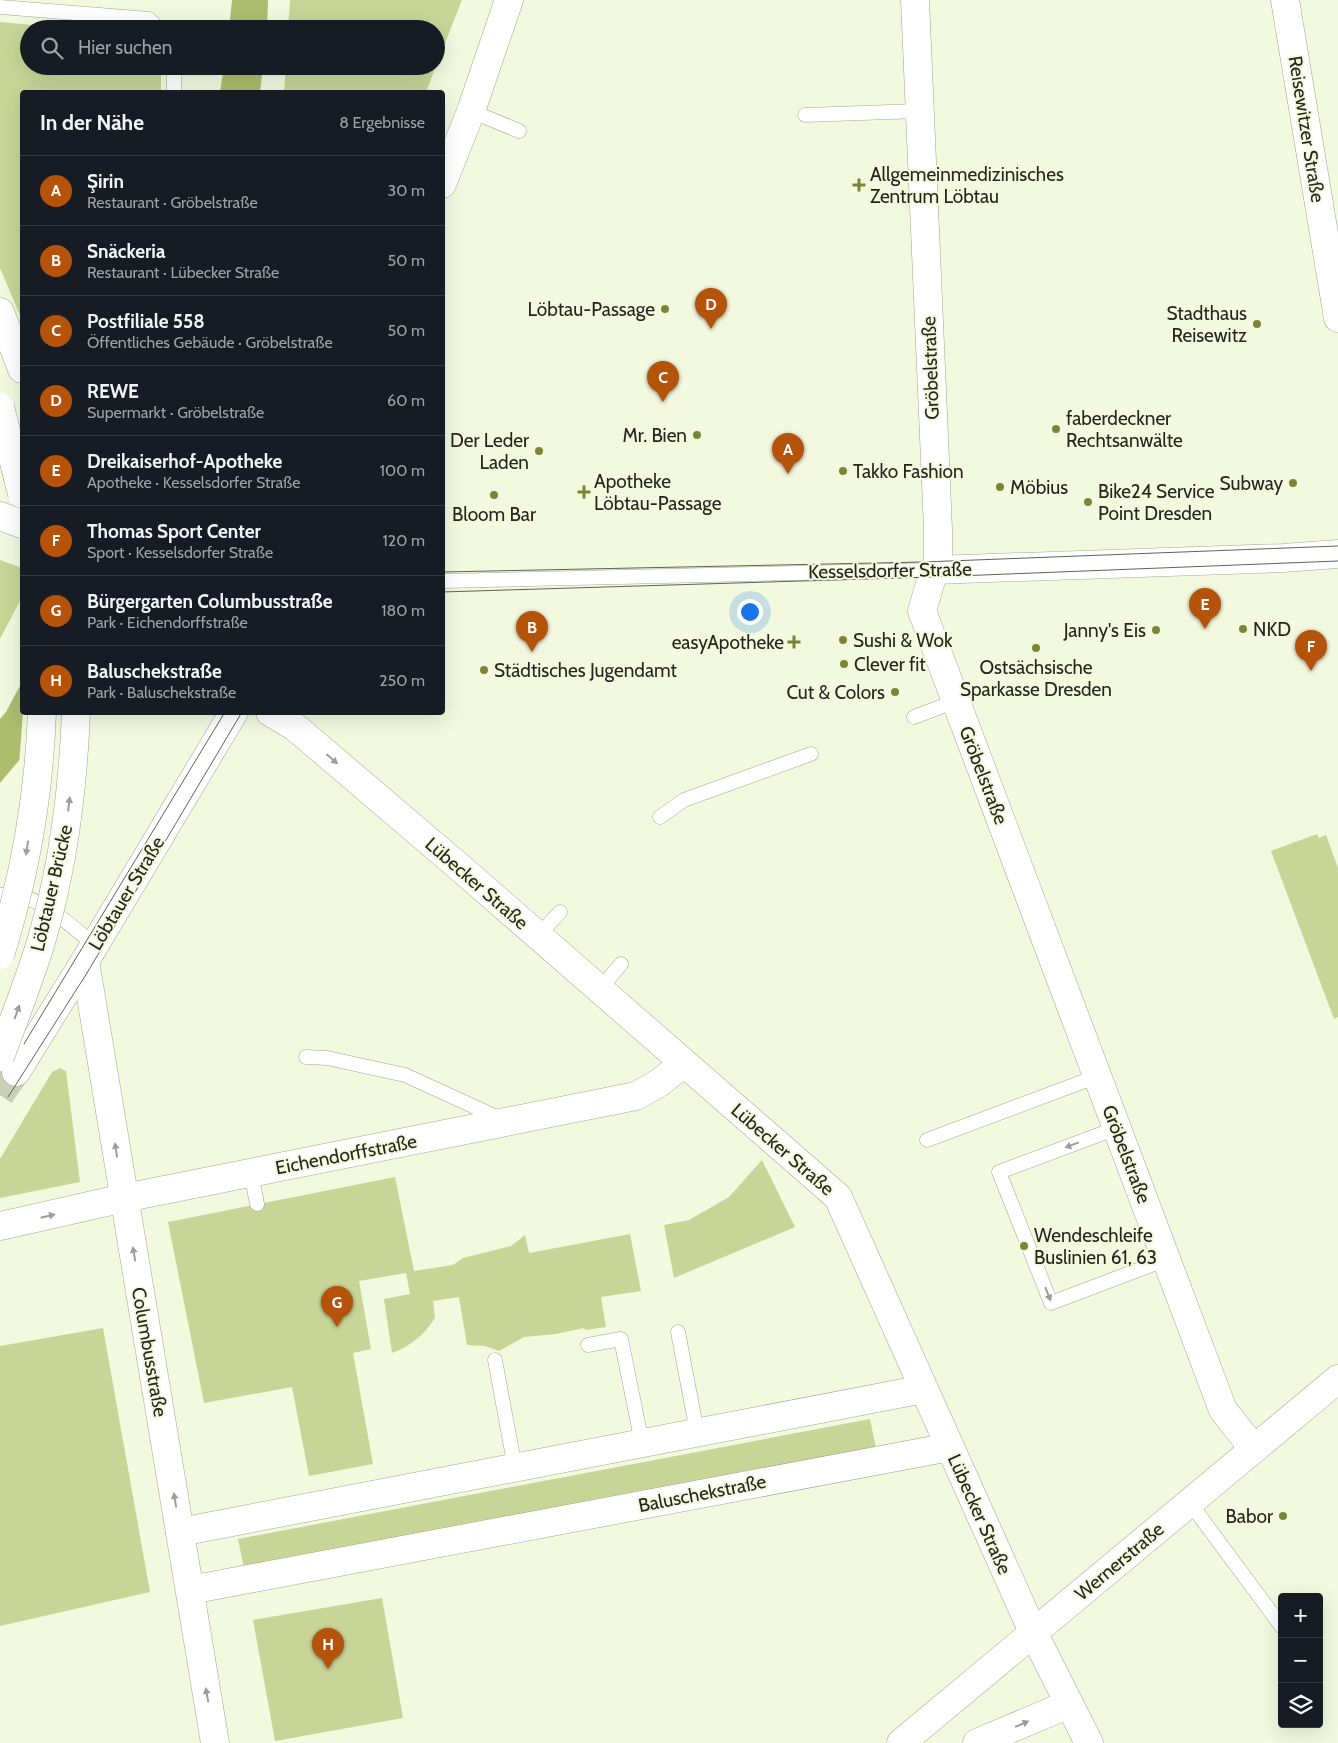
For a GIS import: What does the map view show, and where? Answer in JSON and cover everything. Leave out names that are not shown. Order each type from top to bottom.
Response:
[{"type":"street","points":[[445,176],[471,111],[509,0]]},
{"type":"street","name":"Gröbelstraße","points":[[915,0],[938,529],[938,561],[922,612],[1223,1410],[1254,1449]]},
{"type":"street","name":"Reisewitzer Straße","points":[[1285,0],[1338,318]]},
{"type":"street","points":[[0,312],[20,364]]},
{"type":"street","points":[[1,423],[20,487]]},
{"type":"street","points":[[0,516],[20,523]]},
{"type":"street","name":"Kesselsdorfer Straße","points":[[934,570],[1338,554]]},
{"type":"street","name":"Löbtauer Brücke","points":[[0,955],[24,867],[35,800],[42,715]]},
{"type":"street","name":"Löbtauer Brücke","points":[[8,1065],[57,878],[68,809],[75,747],[76,715]]},
{"type":"street","name":"Löbtauer Straße","points":[[8,1065],[89,953],[232,715]]},
{"type":"street","name":"Lübecker Straße","points":[[275,715],[296,727],[838,1197],[1033,1632],[1089,1743]]},
{"type":"street","name":"Columbusstraße","points":[[89,953],[124,1198],[215,1743]]},
{"type":"street","name":"Eichendorffstraße","points":[[0,1226],[124,1198],[636,1096],[659,1083],[684,1063]]},
{"type":"street","name":"Wernerstraße","points":[[901,1743],[1338,1379]]},
{"type":"street","points":[[180,1532],[924,1389]]},
{"type":"street","name":"Baluschekstraße","points":[[190,1590],[950,1447]]},
{"type":"street","points":[[977,1743],[1069,1704]]},
{"type":"lane","points":[[0,6],[150,20]]},
{"type":"lane","points":[[174,75],[174,90]]},
{"type":"lane","points":[[471,111],[519,131]]},
{"type":"lane","points":[[805,114],[919,111]]},
{"type":"lane","name":"Kesselsdorfer Straße","points":[[445,581],[934,570]]},
{"type":"lane","points":[[914,717],[956,701]]},
{"type":"lane","points":[[660,817],[684,800],[811,754]]},
{"type":"lane","points":[[0,895],[18,894],[50,909],[89,953]]},
{"type":"lane","points":[[538,936],[560,912]]},
{"type":"lane","points":[[600,990],[621,964]]},
{"type":"lane","points":[[306,1057],[327,1058],[405,1075],[506,1122]]},
{"type":"lane","points":[[927,1140],[1098,1076]]},
{"type":"lane","points":[[1117,1128],[999,1172],[1051,1303],[1167,1260]]},
{"type":"lane","points":[[251,1173],[258,1204]]},
{"type":"lane","points":[[678,1332],[696,1432]]},
{"type":"lane","points":[[588,1345],[621,1339],[642,1443]]},
{"type":"lane","points":[[495,1360],[515,1468]]},
{"type":"lane","points":[[1190,1503],[1278,1622]]},
{"type":"shaded area","points":[[232,0],[268,0],[267,20],[230,20]]},
{"type":"shaded area","points":[[290,0],[462,0],[445,43],[445,20],[289,20]]},
{"type":"shaded area","points":[[0,22],[20,24],[20,75],[161,75],[161,90],[20,90],[20,315],[0,268]]},
{"type":"shaded area","points":[[223,75],[262,75],[260,90],[220,90]]},
{"type":"shaded area","points":[[285,75],[433,75],[427,90],[284,90]]},
{"type":"shaded area","points":[[0,560],[20,567],[20,601],[0,639]]},
{"type":"shaded area","points":[[20,686],[20,715],[56,715],[0,783],[0,719],[6,712]]},
{"type":"shaded area","points":[[1317,834],[1319,838],[1326,835],[1338,868],[1338,1017],[1334,1019],[1271,851]]},
{"type":"shaded area","points":[[60,1068],[66,1071],[80,1182],[0,1198],[0,1159],[52,1072]]},
{"type":"shaded area","points":[[762,1160],[795,1227],[674,1278],[664,1225],[689,1220],[729,1197]]},
{"type":"shaded area","points":[[395,1177],[414,1271],[453,1265],[463,1258],[511,1246],[525,1235],[529,1253],[630,1234],[641,1291],[601,1297],[606,1327],[585,1330],[584,1328],[556,1334],[524,1337],[499,1351],[485,1346],[467,1345],[459,1297],[433,1301],[435,1318],[431,1324],[422,1335],[392,1353],[384,1299],[410,1294],[406,1273],[359,1281],[371,1349],[353,1353],[373,1464],[309,1476],[292,1387],[204,1403],[168,1222]]},
{"type":"shaded area","points":[[103,1328],[150,1592],[0,1626],[0,1346]]},
{"type":"shaded area","points":[[870,1419],[876,1448],[244,1568],[238,1539]]},
{"type":"shaded area","points":[[382,1598],[403,1718],[275,1741],[253,1620]]},
{"type":"pier","points":[[23,715],[58,715],[44,735],[19,765]]},
{"type":"tunnel","points":[[0,1095],[16,1072]]},
{"type":"tram line","points":[[445,572],[923,562],[1338,546]]},
{"type":"tram line","points":[[445,592],[932,577],[1338,561]]},
{"type":"tram line","points":[[24,1044],[223,715]]},
{"type":"tram line","points":[[8,1097],[87,973],[240,715]]},
{"type":"place","name":"Allgemeinmedizinisches Zentrum Löbtau","points":[[859,185]]},
{"type":"place","name":"Löbtau-Passage","points":[[665,309]]},
{"type":"place","name":"Stadthaus Reisewitz","points":[[1257,324]]},
{"type":"place","name":"REWE","points":[[711,329]]},
{"type":"place","name":"Postfiliale 558","points":[[663,402]]},
{"type":"place","name":"faberdeckner Rechtsanwälte","points":[[1056,429]]},
{"type":"place","name":"Mr. Bien","points":[[697,435]]},
{"type":"place","name":"Der Leder Laden","points":[[539,451]]},
{"type":"place","name":"Takko Fashion","points":[[843,471]]},
{"type":"place","name":"Şirin","points":[[788,474]]},
{"type":"place","name":"Subway","points":[[1293,483]]},
{"type":"place","name":"Möbius","points":[[1000,487]]},
{"type":"place","name":"Apotheke Löbtau-Passage","points":[[584,492]]},
{"type":"place","name":"Bloom Bar","points":[[494,495]]},
{"type":"place","name":"Bike24 Service Point Dresden","points":[[1088,502]]},
{"type":"place","name":"Dreikaiserhof-Apotheke","points":[[1205,629]]},
{"type":"place","name":"NKD","points":[[1243,629]]},
{"type":"place","name":"Janny's Eis","points":[[1156,630]]},
{"type":"place","name":"Sushi & Wok","points":[[843,640]]},
{"type":"place","name":"easyApotheke","points":[[794,642]]},
{"type":"place","name":"Ostsächsische Sparkasse Dresden","points":[[1036,648]]},
{"type":"place","name":"Snäckeria","points":[[532,652]]},
{"type":"place","name":"Clever fit","points":[[844,664]]},
{"type":"place","name":"Städtisches Jugendamt","points":[[484,670]]},
{"type":"place","name":"Thomas Sport Center","points":[[1311,671]]},
{"type":"place","name":"Cut & Colors","points":[[895,692]]},
{"type":"place","name":"Wendeschleife Buslinien 61, 63","points":[[1024,1246]]},
{"type":"place","name":"Bürgergarten Columbusstraße","points":[[337,1327]]},
{"type":"place","name":"Babor","points":[[1283,1516]]},
{"type":"place","name":"Baluschekstraße","points":[[328,1669]]}]
